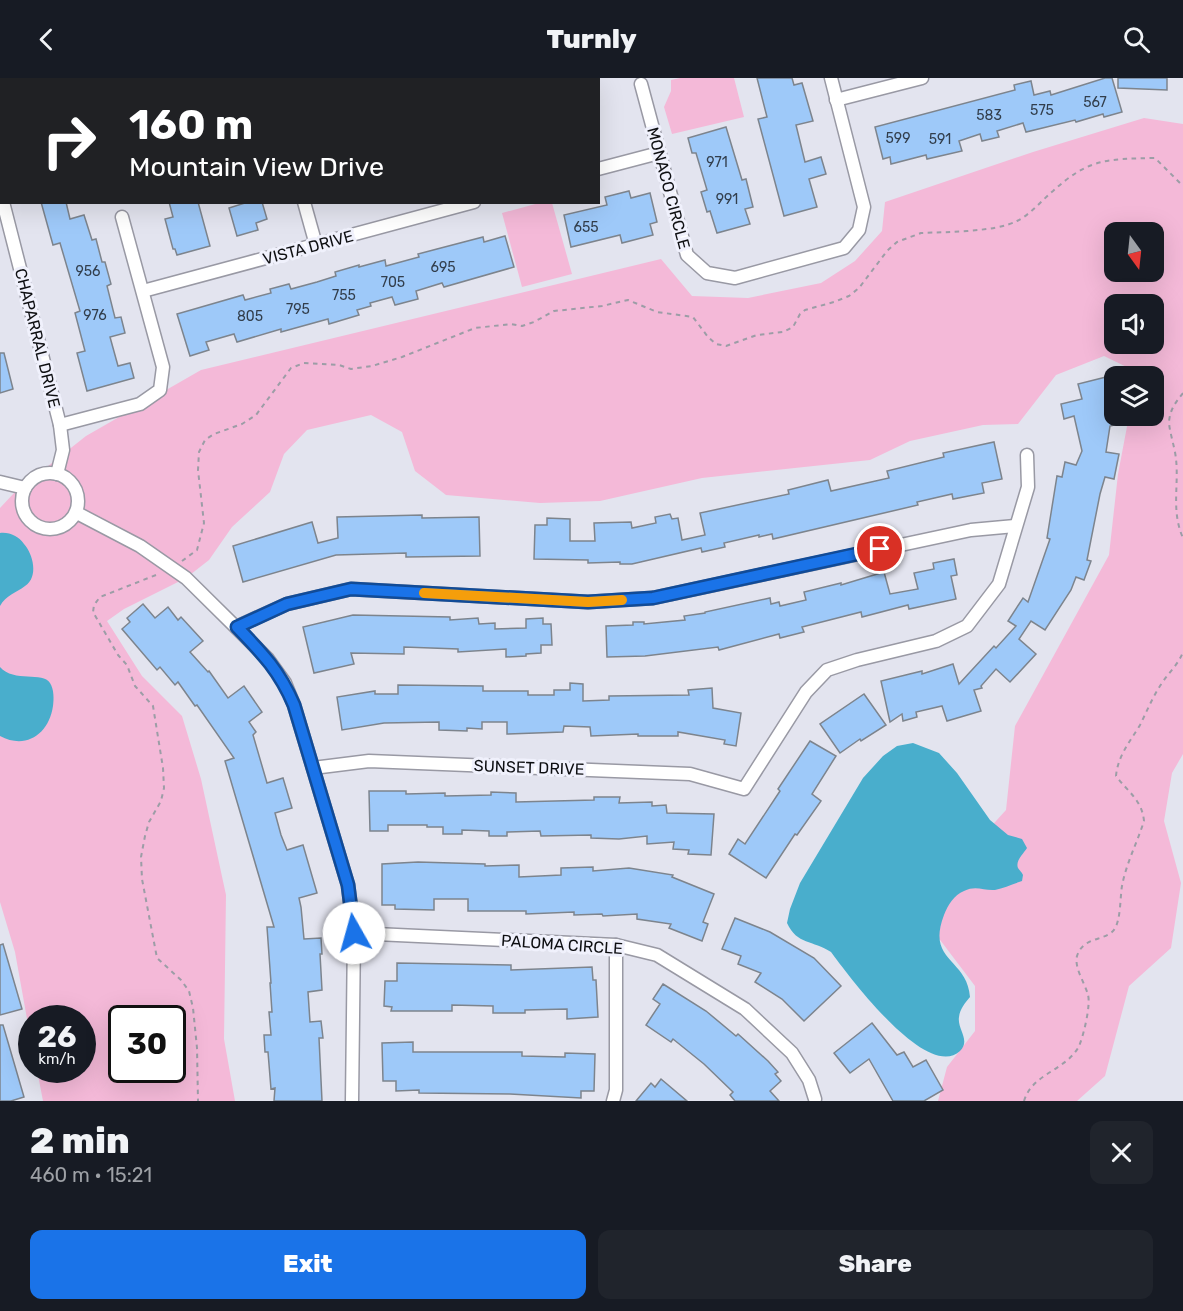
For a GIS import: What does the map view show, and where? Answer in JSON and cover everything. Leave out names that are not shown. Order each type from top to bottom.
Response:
[{"type":"street","name":"MONACO CIRCLE","points":[[641,84],[687,255],[707,273],[735,278],[844,248],[859,230],[864,207],[831,78]]},
{"type":"street","points":[[836,100],[922,78]]},
{"type":"street","points":[[600,168],[659,153]]},
{"type":"street","name":"CHAPARRAL DRIVE","points":[[4,204],[60,425],[63,450],[57,474]]},
{"type":"street","points":[[305,204],[315,245]]},
{"type":"street","name":"VISTA DRIVE","points":[[142,291],[467,204]]},
{"type":"street","points":[[60,425],[141,404],[160,390],[163,367],[122,217]]},
{"type":"street","points":[[237,627],[287,604],[351,589],[588,602],[653,598],[971,530],[1015,526],[1028,487],[1027,455]]},
{"type":"street","points":[[49,473],[57,474],[74,484],[78,493],[77,513],[63,527],[53,530],[43,529],[33,525],[27,518],[22,508],[22,498],[25,489],[35,477],[49,473]]},
{"type":"street","points":[[0,482],[25,489]]},
{"type":"street","points":[[77,513],[140,546],[186,579],[267,658],[285,683],[294,705],[348,885],[354,933],[352,1101]]},
{"type":"street","name":"SUNSET DRIVE","points":[[313,768],[369,761],[690,774],[744,789],[806,692],[827,670],[936,640],[967,626],[999,584],[1015,526]]},
{"type":"street","name":"PALOMA CIRCLE","points":[[354,933],[616,945],[657,955],[745,1009],[792,1053],[809,1080],[815,1100]]},
{"type":"street","points":[[613,1101],[616,1090],[616,945]]},
{"type":"path","points":[[198,1101],[197,1048],[189,991],[181,980],[157,958],[142,879],[141,857],[145,836],[149,822],[161,801],[164,788],[153,706],[135,686],[127,665],[118,655],[93,612],[94,605],[100,597],[172,569],[197,550],[204,513],[198,470],[199,452],[205,440],[214,434],[243,424],[256,415],[291,368],[304,363],[339,365],[351,369],[372,366],[410,354],[475,328],[511,324],[522,326],[554,311],[602,306],[628,300],[657,312],[693,317],[708,337],[716,344],[726,346],[757,335],[783,333],[793,327],[805,310],[834,303],[849,296],[859,288],[887,251],[897,242],[910,236],[1002,226],[1016,222],[1078,170],[1099,161],[1117,158],[1155,158],[1183,186]]},
{"type":"path","points":[[1183,393],[1172,407],[1169,423],[1175,442],[1177,470],[1174,501],[1178,527],[1183,538]]},
{"type":"path","points":[[1024,1101],[1026,1093],[1035,1081],[1057,1068],[1078,1048],[1089,998],[1078,968],[1077,957],[1083,946],[1113,931],[1117,923],[1122,885],[1144,822],[1143,811],[1138,799],[1116,776],[1117,765],[1122,752],[1136,733],[1162,683],[1179,662],[1183,652]]},
{"type":"shaded area","points":[[734,78],[744,117],[672,134],[664,107],[671,91],[671,80]]},
{"type":"shaded area","points":[[1144,118],[1183,124],[1183,754],[1172,773],[1164,821],[1181,883],[1171,948],[1129,986],[1105,1076],[1077,1101],[938,1101],[947,1067],[975,1031],[975,986],[928,924],[957,864],[1006,810],[1015,726],[1109,555],[1118,474],[1127,426],[1164,426],[1164,366],[1125,366],[1104,356],[1056,375],[1018,424],[983,425],[910,441],[870,460],[702,478],[600,501],[540,503],[446,495],[415,471],[402,432],[371,415],[307,430],[284,454],[270,492],[232,527],[209,560],[186,578],[124,609],[107,621],[142,676],[182,716],[201,779],[226,895],[224,1039],[235,1101],[43,1101],[40,1083],[96,1083],[96,1005],[25,1005],[15,952],[0,902],[0,508],[14,493],[86,436],[201,370],[661,259],[692,296],[748,298],[821,283],[855,261],[882,231],[885,202],[1033,152]]},
{"type":"shaded area","points":[[535,204],[552,204],[572,274],[522,287],[502,213]]},
{"type":"water","points":[[0,533],[10,534],[22,541],[32,559],[33,571],[29,582],[8,597],[0,606]]},
{"type":"water","points":[[0,667],[13,675],[41,678],[51,685],[54,700],[51,716],[35,737],[19,741],[0,736]]},
{"type":"water","points":[[913,743],[939,753],[957,773],[990,820],[1008,835],[1022,839],[1027,848],[1017,865],[1023,875],[1022,881],[995,890],[968,889],[957,895],[944,915],[940,942],[949,959],[962,974],[970,997],[959,1017],[964,1039],[963,1047],[960,1051],[946,1057],[928,1052],[909,1039],[871,1002],[831,952],[801,939],[787,923],[800,883],[863,778],[883,756],[897,746]]},
{"type":"building","points":[[757,78],[792,78],[794,85],[802,83],[813,121],[796,125],[805,162],[821,157],[826,174],[809,179],[817,207],[784,216],[758,119],[767,117]]},
{"type":"building","points":[[1105,78],[1112,78],[1122,112],[1104,117],[1103,114],[1026,132],[1023,123],[997,131],[999,137],[982,141],[980,134],[959,141],[962,151],[927,159],[926,155],[891,164],[890,157],[883,159],[875,127],[1015,90],[1014,85],[1031,81],[1034,95],[1050,91],[1051,95]]},
{"type":"building","points":[[1118,78],[1167,78],[1167,90],[1118,88]]},
{"type":"building","points":[[726,127],[742,180],[746,179],[753,207],[745,209],[750,224],[717,233],[710,211],[707,212],[701,192],[707,190],[696,153],[692,153],[688,138]]},
{"type":"building","points":[[629,191],[631,198],[650,193],[657,222],[650,224],[653,235],[622,243],[620,235],[571,247],[564,215],[607,205],[605,197]]},
{"type":"building","points":[[42,204],[66,204],[70,219],[84,215],[92,240],[96,239],[102,262],[105,262],[111,284],[107,286],[115,318],[121,317],[125,333],[110,337],[118,366],[130,363],[134,378],[87,391],[77,353],[85,351],[75,313],[80,311],[60,243],[53,245]]},
{"type":"building","points":[[170,204],[199,204],[210,246],[177,255],[173,249],[165,219],[173,217]]},
{"type":"building","points":[[242,204],[263,204],[267,219],[256,223],[258,230],[237,236],[229,208]]},
{"type":"building","points":[[505,236],[514,267],[444,287],[442,283],[416,291],[418,299],[395,305],[392,297],[370,303],[371,306],[357,310],[359,315],[329,324],[328,319],[281,332],[281,329],[237,342],[234,334],[206,342],[209,350],[190,356],[177,314],[243,295],[245,300],[271,293],[270,289],[289,284],[291,289],[317,282],[336,276],[335,272],[359,265],[359,267],[385,260],[386,266],[419,257],[418,254],[483,237],[484,242]]},
{"type":"building","points":[[0,353],[4,353],[13,389],[0,393]]},
{"type":"building","points":[[1104,378],[1104,426],[1110,426],[1106,452],[1119,454],[1114,479],[1105,477],[1100,494],[1087,560],[1091,561],[1084,580],[1076,577],[1071,590],[1045,630],[1031,621],[1019,639],[1036,654],[1010,682],[996,669],[981,686],[982,688],[974,690],[981,711],[947,721],[942,706],[916,712],[917,717],[903,721],[902,714],[890,722],[881,681],[922,671],[922,674],[953,664],[959,684],[1016,626],[1008,621],[1023,598],[1028,602],[1050,539],[1047,538],[1057,476],[1062,477],[1065,462],[1076,465],[1082,451],[1074,416],[1064,419],[1061,404],[1082,399],[1078,384]]},
{"type":"building","points":[[994,442],[1002,479],[982,483],[984,493],[953,499],[952,494],[917,502],[918,505],[773,539],[772,534],[759,537],[759,535],[724,543],[725,547],[702,552],[701,548],[632,564],[534,559],[535,525],[547,525],[547,518],[570,519],[570,541],[595,541],[594,523],[631,522],[632,528],[656,523],[655,517],[670,514],[672,519],[678,518],[682,540],[705,535],[700,513],[789,494],[788,490],[828,480],[831,491],[889,478],[887,471],[944,457],[943,453]]},
{"type":"building","points":[[422,515],[422,518],[479,517],[480,556],[406,557],[406,553],[336,555],[243,582],[233,546],[312,522],[318,543],[338,538],[337,517]]},
{"type":"building","points":[[954,559],[957,575],[951,576],[956,599],[909,609],[908,605],[862,617],[861,612],[802,627],[804,632],[780,638],[779,634],[719,650],[718,647],[645,656],[607,657],[606,626],[633,625],[633,622],[644,622],[644,624],[685,620],[684,616],[770,598],[771,604],[779,602],[780,606],[806,600],[804,592],[841,583],[841,585],[884,572],[890,594],[918,589],[914,573],[934,569],[933,563]]},
{"type":"building","points":[[143,604],[155,618],[168,607],[178,620],[181,617],[203,641],[190,652],[209,671],[228,698],[244,686],[262,712],[249,722],[256,732],[253,735],[267,783],[283,778],[292,808],[275,813],[281,835],[287,850],[303,845],[317,893],[299,898],[304,939],[321,938],[322,990],[308,992],[310,1022],[321,1021],[323,1038],[319,1038],[322,1101],[274,1101],[275,1088],[271,1089],[264,1035],[271,1035],[269,1012],[272,1012],[267,927],[274,927],[225,761],[234,758],[178,682],[175,685],[160,667],[157,670],[122,629],[130,622],[127,618]]},
{"type":"building","points":[[353,615],[450,617],[450,620],[478,618],[479,624],[495,623],[495,629],[526,628],[526,619],[543,618],[543,624],[551,624],[552,645],[541,645],[541,653],[506,657],[506,649],[458,652],[458,649],[404,647],[404,654],[351,653],[354,664],[314,673],[303,627]]},
{"type":"building","points":[[570,683],[583,684],[583,701],[609,700],[609,696],[689,695],[688,690],[712,688],[713,708],[741,713],[736,746],[724,744],[725,740],[678,732],[678,736],[638,736],[638,734],[591,736],[590,727],[564,726],[563,732],[507,734],[507,722],[482,722],[482,729],[467,728],[467,731],[439,730],[439,722],[384,723],[342,730],[337,697],[375,691],[375,694],[398,694],[398,685],[483,686],[483,691],[528,691],[528,695],[554,695],[554,690],[570,690]]},
{"type":"building","points":[[864,694],[886,725],[840,753],[820,724]]},
{"type":"building","points":[[810,741],[836,756],[812,794],[821,801],[797,835],[795,834],[766,878],[729,854],[738,839],[745,844]]},
{"type":"building","points":[[369,791],[406,791],[406,794],[445,793],[445,796],[491,795],[491,792],[516,793],[516,802],[620,797],[619,803],[652,802],[652,806],[666,805],[667,813],[714,814],[711,855],[688,854],[689,850],[673,849],[674,842],[647,844],[647,836],[619,839],[591,838],[591,835],[541,836],[540,831],[507,832],[507,836],[489,836],[489,831],[462,830],[462,834],[443,834],[443,827],[427,827],[427,825],[388,825],[388,831],[370,831]]},
{"type":"building","points":[[418,862],[485,864],[485,866],[519,865],[519,877],[561,875],[561,868],[593,867],[593,871],[629,868],[673,875],[672,877],[714,894],[703,922],[708,924],[702,941],[669,928],[671,924],[637,919],[637,914],[603,916],[602,914],[574,915],[574,912],[526,914],[526,911],[468,911],[468,899],[434,899],[434,910],[395,909],[395,905],[382,905],[382,864]]},
{"type":"building","points":[[735,918],[770,932],[814,958],[841,986],[804,1021],[782,999],[755,982],[761,973],[738,964],[741,956],[722,949]]},
{"type":"building","points":[[3,944],[21,1005],[18,1005],[18,1010],[0,1015],[0,945]]},
{"type":"building","points":[[397,963],[511,965],[511,970],[592,967],[593,980],[596,980],[598,1017],[567,1019],[567,1009],[493,1013],[493,1006],[452,1005],[452,1011],[391,1011],[392,1007],[384,1006],[385,981],[397,981]]},
{"type":"building","points":[[663,984],[706,1011],[736,1036],[738,1034],[768,1061],[778,1072],[775,1074],[781,1081],[770,1091],[779,1101],[735,1101],[730,1095],[733,1092],[704,1064],[673,1039],[671,1042],[646,1025],[660,1004],[653,999]]},
{"type":"building","points":[[872,1023],[897,1055],[904,1052],[913,1067],[926,1060],[943,1090],[924,1101],[893,1101],[869,1059],[850,1073],[834,1053]]},
{"type":"building","points":[[0,1025],[3,1025],[18,1083],[24,1097],[11,1101],[0,1101]]},
{"type":"building","points":[[413,1042],[413,1052],[522,1052],[522,1056],[565,1057],[565,1053],[595,1054],[594,1091],[581,1091],[581,1098],[510,1094],[419,1093],[419,1090],[396,1091],[396,1081],[383,1081],[382,1043]]},
{"type":"building","points":[[661,1079],[687,1101],[636,1101],[651,1083],[655,1087]]},
{"type":"slow traffic","points":[[424,593],[588,602],[622,600]]},
{"type":"route","points":[[354,933],[348,885],[294,705],[285,683],[267,658],[237,627],[287,604],[351,589],[588,602],[653,598],[880,549]]}]
